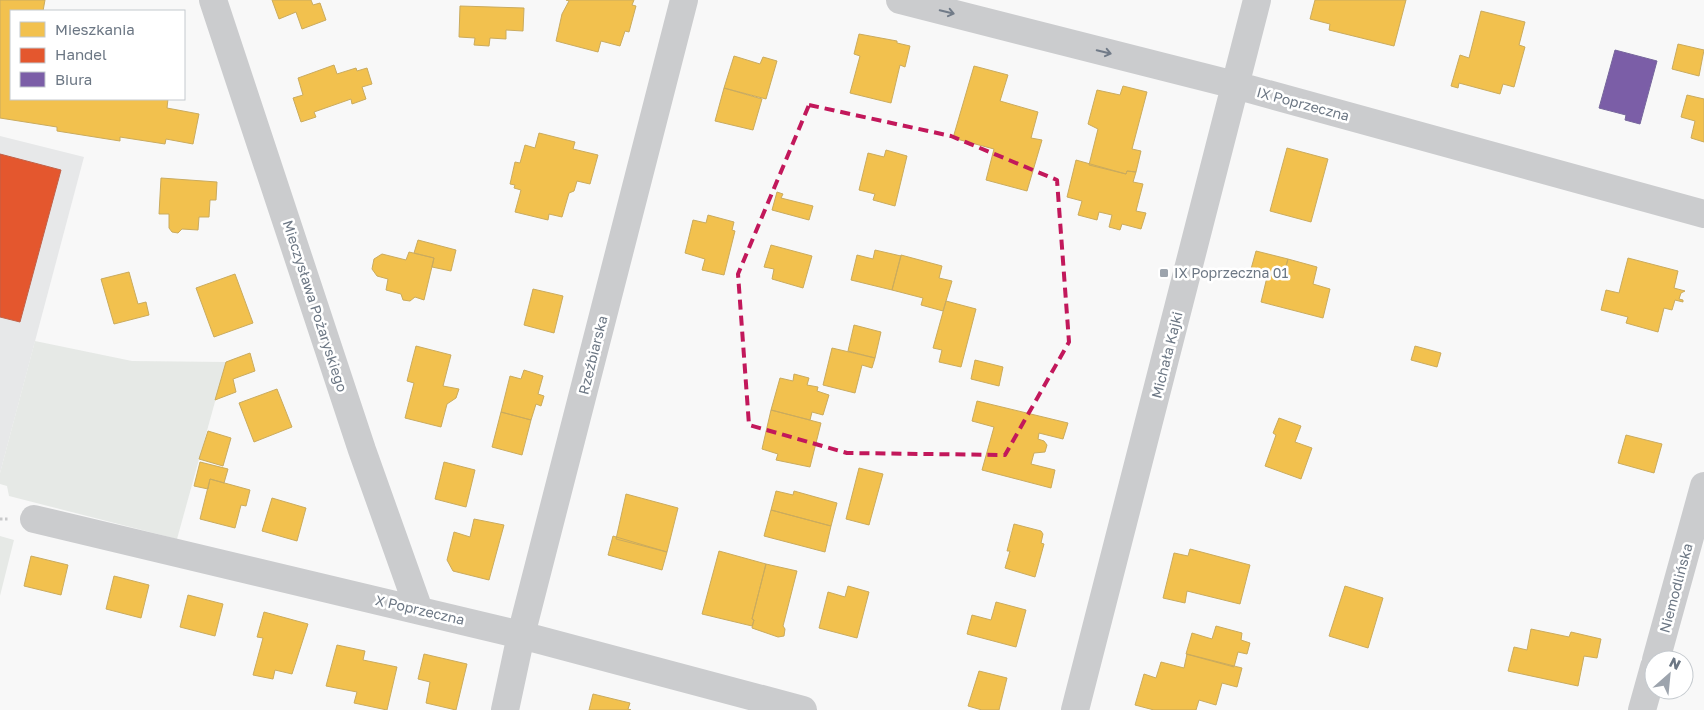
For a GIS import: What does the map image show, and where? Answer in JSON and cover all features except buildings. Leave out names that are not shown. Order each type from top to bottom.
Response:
[{"type":"street","name":"Mieczysława Pożaryskiego","points":[[213,0],[362,450],[419,610]]},
{"type":"street","name":"Rzeźbiarska","points":[[505,710],[521,635],[684,0]]},
{"type":"street","name":"IX Poprzeczna","points":[[900,0],[1236,85],[1704,214]]},
{"type":"street","name":"Michała Kajki","points":[[1075,710],[1257,0]]},
{"type":"street","name":"Niemodlińska","points":[[1659,650],[1704,486]]},
{"type":"street","name":"X Poprzeczna","points":[[34,519],[521,635],[804,710]]},
{"type":"highlighted area","points":[[809,105],[951,136],[1057,180],[1069,342],[1005,455],[847,453],[749,425],[738,274]]},
{"type":"shaded area","points":[[0,136],[84,157],[0,473]]},
{"type":"shaded area","points":[[35,341],[132,361],[226,362],[177,539],[9,496],[7,486],[0,484],[0,473]]},
{"type":"shaded area","points":[[0,536],[14,540],[0,596]]},
{"type":"place","name":"IX Poprzeczna 01","points":[[1164,273]]}]
